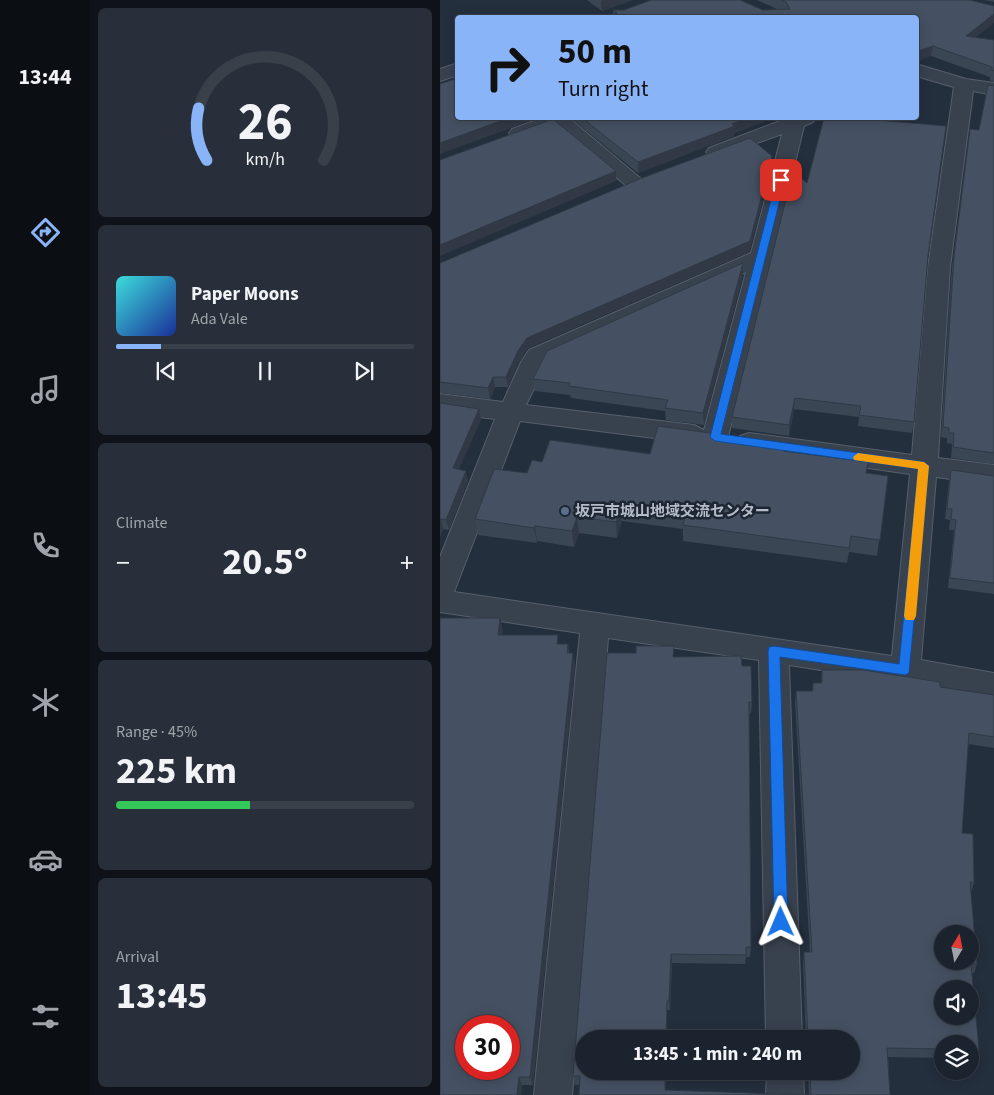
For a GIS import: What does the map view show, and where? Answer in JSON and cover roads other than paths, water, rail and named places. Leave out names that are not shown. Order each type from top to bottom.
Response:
[{"type":"street","points":[[440,75],[455,70]]},
{"type":"street","points":[[919,71],[964,84],[994,88]]},
{"type":"street","points":[[905,670],[924,466],[939,267],[964,84]]},
{"type":"street","points":[[502,139],[553,120]]},
{"type":"street","points":[[560,120],[635,183]]},
{"type":"street","points":[[715,437],[800,120]]},
{"type":"street","points":[[697,159],[800,120]]},
{"type":"street","points":[[440,592],[511,411],[533,362],[538,356],[762,256]]},
{"type":"street","points":[[440,403],[715,437],[994,475]]},
{"type":"street","points":[[440,601],[994,685]]},
{"type":"street","points":[[553,1095],[595,625]]},
{"type":"street","points":[[774,651],[784,1030]]},
{"type":"street","points":[[785,1080],[785,1095]]},
{"type":"place","name":"坂戸市城山地域交流センター","points":[[565,511]]}]
